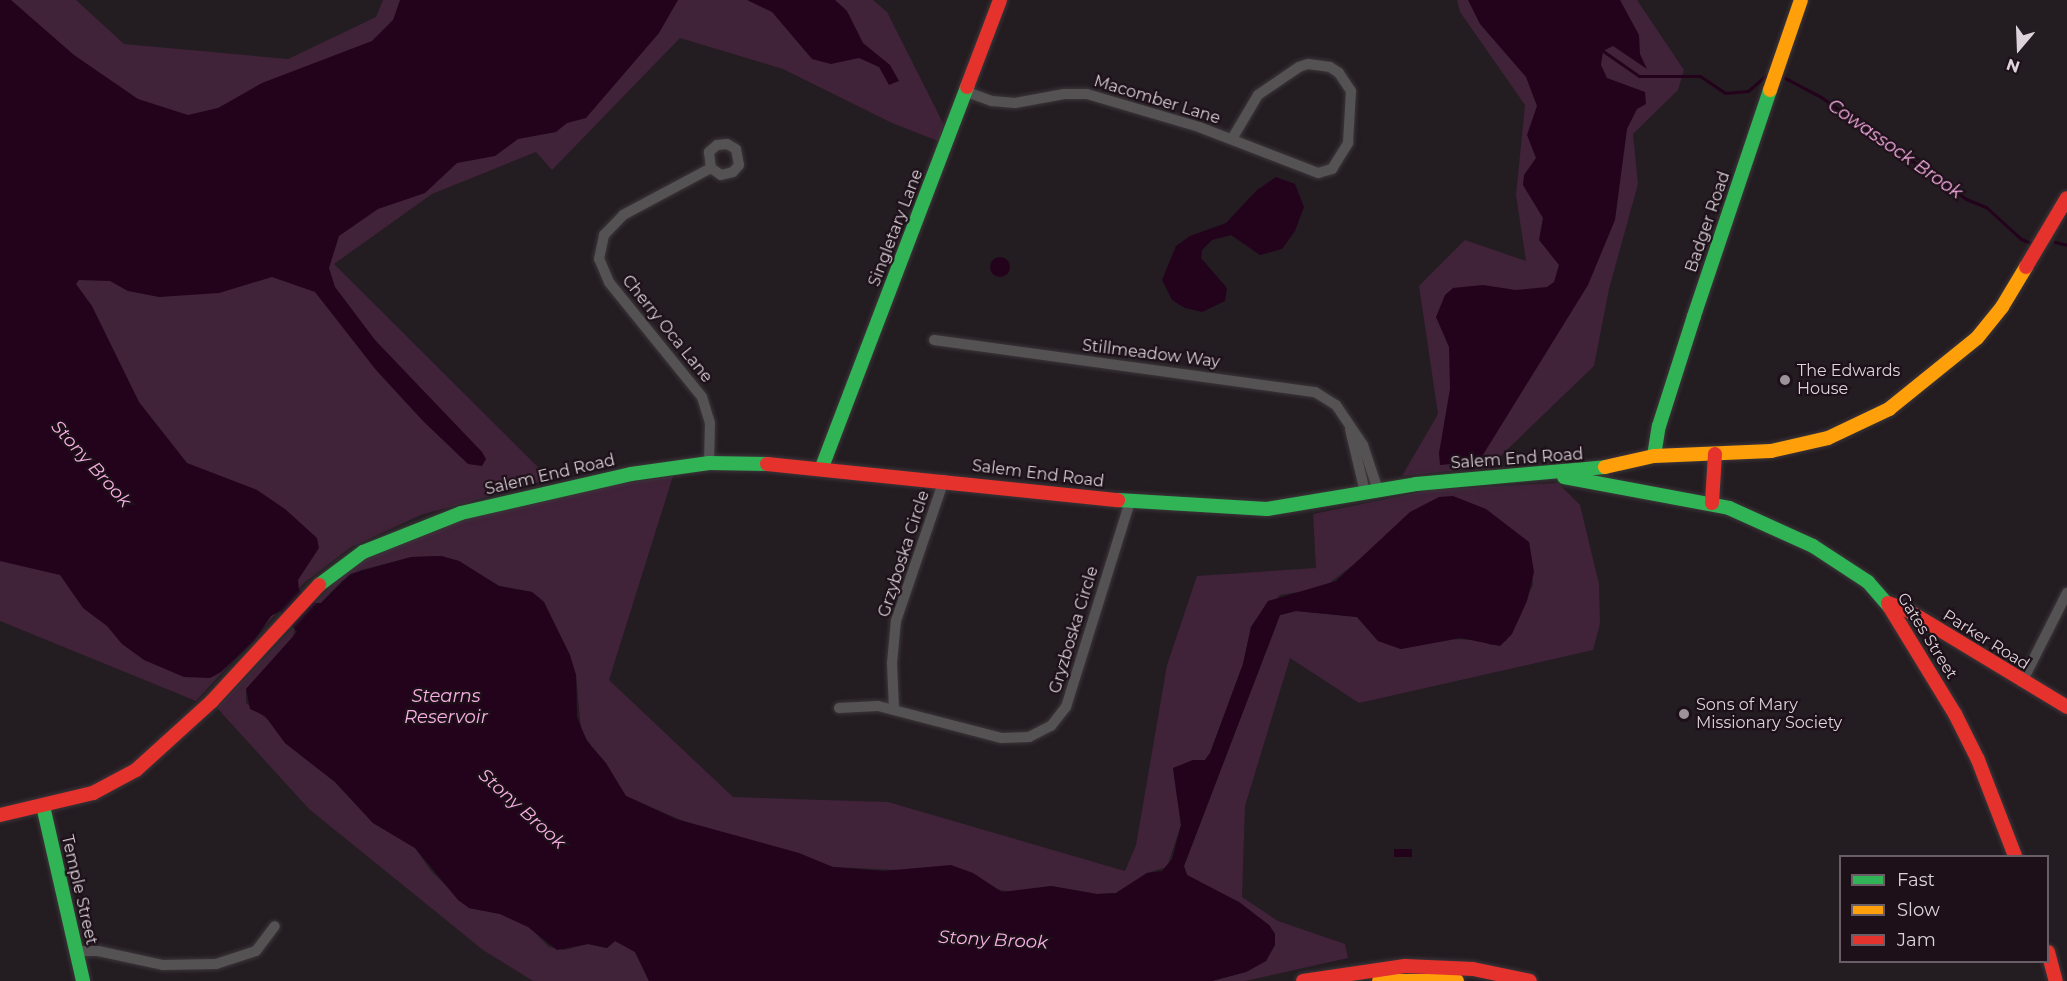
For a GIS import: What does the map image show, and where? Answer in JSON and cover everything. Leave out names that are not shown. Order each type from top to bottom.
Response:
[{"type":"main road","name":"Singletary Lane","points":[[822,467],[967,92],[1000,0]]},
{"type":"main road","name":"Badger Road","points":[[1654,456],[1659,426],[1690,327],[1801,0]]},
{"type":"main road","name":"Salem End Road","points":[[0,815],[44,806],[107,788],[143,764],[212,701],[315,588],[363,552],[440,520],[631,474],[709,463],[822,467],[1130,501],[1267,509],[1371,491],[1623,464],[1654,456],[1771,451],[1828,438],[1872,418],[1920,387],[1962,353],[1996,316],[2067,198]]},
{"type":"main road","points":[[1712,503],[1714,454]]},
{"type":"main road","name":"Gates Street","points":[[1623,464],[1634,482],[1659,493]]},
{"type":"main road","name":"Gates Street","points":[[1541,474],[1712,503],[1759,520],[1828,554],[1863,577],[1888,603],[1965,733],[2015,855]]},
{"type":"main road","name":"Parker Road","points":[[1888,603],[1907,610],[2022,682],[2067,707]]},
{"type":"main road","name":"Temple Street","points":[[44,806],[83,981]]},
{"type":"main road","points":[[2049,956],[2056,981]]},
{"type":"main road","points":[[1303,981],[1405,966],[1473,969],[1530,981]]},
{"type":"main road","points":[[1379,981],[1457,981]]},
{"type":"street","name":"Macomber Lane","points":[[967,92],[1004,103],[1087,94],[1232,139],[1309,171],[1325,173],[1338,163],[1348,142],[1351,91],[1339,73],[1330,68],[1308,64],[1299,67],[1258,95],[1232,139]]},
{"type":"street","name":"Cherry Oca Lane","points":[[709,463],[710,423],[702,397],[609,282],[599,258],[604,236],[623,215],[711,168]]},
{"type":"street","name":"Stillmeadow Way","points":[[934,340],[1304,389],[1330,400],[1366,449],[1371,491]]},
{"type":"street","name":"Grzyboska Circle","points":[[894,709],[892,663],[896,621],[944,480]]},
{"type":"street","name":"Gryzboska Circle","points":[[839,708],[863,704],[894,709],[1002,738],[1029,737],[1051,726],[1066,707],[1130,501]]},
{"type":"street","points":[[2022,682],[2067,592]]},
{"type":"street","points":[[76,951],[98,951],[163,965],[216,964],[256,951],[275,926]]},
{"type":"shaded area","points":[[0,0],[76,0],[124,44],[288,59],[376,17],[383,0],[873,0],[887,12],[944,125],[938,141],[892,123],[783,69],[680,38],[552,170],[536,152],[432,194],[334,264],[550,479],[421,515],[351,547],[304,583],[196,701],[0,621]]},
{"type":"shaded area","points":[[1457,0],[1637,0],[1684,70],[1678,90],[1633,134],[1638,184],[1609,289],[1594,366],[1489,467],[1402,476],[1438,414],[1419,286],[1465,240],[1526,261],[1516,195],[1525,105],[1460,12]]},
{"type":"shaded area","points":[[673,476],[609,680],[733,797],[888,802],[1125,871],[1136,845],[1167,665],[1197,576],[1316,568],[1313,514],[1431,490],[1558,483],[1580,505],[1599,584],[1600,624],[1593,650],[1359,703],[1290,658],[1245,806],[1242,897],[1278,921],[1345,944],[1348,958],[1245,981],[1212,981],[1246,972],[1266,961],[1275,934],[1269,925],[1239,903],[1187,875],[1184,866],[1280,615],[1296,611],[1357,617],[1378,641],[1401,649],[1448,639],[1479,640],[1491,645],[1506,641],[1533,585],[1529,542],[1362,558],[1323,588],[1280,595],[1251,627],[1243,664],[1210,753],[1205,760],[1193,760],[1173,769],[1181,825],[1167,867],[1147,873],[1116,893],[1097,894],[1051,886],[1016,893],[897,870],[833,867],[692,825],[626,796],[581,731],[576,675],[544,602],[532,592],[499,586],[459,561],[441,556],[412,557],[361,570],[342,581],[321,603],[315,603],[345,572],[371,555],[471,516],[597,487]]},
{"type":"shaded area","points":[[295,626],[293,637],[246,689],[246,703],[274,724],[285,743],[335,782],[373,823],[415,848],[431,871],[469,908],[500,914],[528,926],[549,947],[564,950],[588,944],[607,948],[615,941],[635,952],[649,981],[533,981],[483,950],[309,809],[217,708]]},
{"type":"water","name":"Stearns Reservoir","points":[[0,0],[11,0],[74,55],[138,99],[188,115],[218,108],[262,83],[372,41],[393,20],[400,0],[678,0],[659,33],[586,118],[567,123],[556,132],[518,139],[495,156],[457,163],[425,193],[378,209],[339,236],[329,268],[335,287],[375,340],[482,452],[486,459],[482,466],[468,464],[423,421],[376,370],[315,292],[272,277],[219,293],[159,297],[128,291],[110,281],[79,280],[76,284],[92,306],[139,402],[187,463],[257,490],[285,509],[317,538],[319,548],[298,580],[299,590],[315,603],[321,603],[350,574],[411,557],[441,556],[459,561],[499,586],[532,592],[544,602],[570,655],[576,675],[577,717],[587,741],[606,763],[626,796],[676,819],[799,853],[833,867],[883,871],[951,865],[973,873],[1002,892],[1051,886],[1097,894],[1116,893],[1147,873],[1162,871],[1172,859],[1181,825],[1173,768],[1193,760],[1205,760],[1210,753],[1243,664],[1251,627],[1268,601],[1336,581],[1410,512],[1439,497],[1453,496],[1486,509],[1529,542],[1534,572],[1527,601],[1512,634],[1500,646],[1461,638],[1401,649],[1378,641],[1357,617],[1296,611],[1280,615],[1184,866],[1187,875],[1239,902],[1269,925],[1275,934],[1275,945],[1266,961],[1246,972],[1212,981],[649,981],[635,952],[615,941],[607,948],[588,944],[557,950],[528,927],[500,914],[469,908],[458,900],[415,848],[373,823],[335,782],[285,743],[265,716],[250,709],[246,689],[297,632],[280,611],[271,616],[254,641],[221,672],[210,678],[184,677],[144,660],[122,644],[107,626],[83,608],[60,575],[0,561]]},
{"type":"water","points":[[747,0],[835,0],[847,11],[863,43],[890,65],[899,81],[889,85],[879,67],[859,58],[831,64],[812,59],[772,12]]},
{"type":"water","points":[[1468,0],[1620,0],[1639,35],[1640,54],[1647,69],[1613,46],[1603,51],[1601,65],[1607,78],[1645,92],[1646,104],[1637,109],[1627,129],[1615,220],[1588,285],[1481,458],[1474,462],[1440,465],[1439,453],[1450,389],[1449,347],[1436,317],[1445,295],[1453,288],[1483,285],[1516,290],[1547,287],[1554,282],[1559,265],[1539,240],[1543,218],[1523,185],[1524,175],[1536,158],[1527,135],[1537,106],[1526,77],[1480,24]]},
{"type":"water","points":[[1276,177],[1295,184],[1304,207],[1295,231],[1282,249],[1260,255],[1231,235],[1212,240],[1202,250],[1201,258],[1227,288],[1225,301],[1202,312],[1185,308],[1172,300],[1162,280],[1176,246],[1190,236],[1226,223],[1257,190]]},
{"type":"water","points":[[1000,257],[1007,260],[1010,267],[1007,274],[1000,277],[993,274],[990,267],[993,260]]},
{"type":"water","points":[[1394,849],[1412,849],[1412,857],[1394,857]]},
{"type":"waterway","name":"Cowassock Brook","points":[[1603,51],[1639,76],[1700,76],[1725,93],[1748,91],[1765,76]]},
{"type":"waterway","name":"Cowassock Brook","points":[[1785,78],[1821,97],[1966,199],[1986,207],[2021,239],[2031,243]]},
{"type":"waterway","name":"Cowassock Brook","points":[[2055,242],[2067,245]]},
{"type":"traffic: fast","points":[[822,467],[967,87]]},
{"type":"traffic: fast","points":[[1654,456],[1659,426],[1770,90]]},
{"type":"traffic: fast","points":[[319,585],[363,552],[461,513],[631,474],[709,463],[767,464]]},
{"type":"traffic: fast","points":[[1118,500],[1267,509],[1416,484],[1605,467]]},
{"type":"traffic: fast","points":[[1564,477],[1729,508],[1813,546],[1868,582],[1889,606]]},
{"type":"traffic: fast","points":[[43,806],[83,981]]},
{"type":"traffic: slow","points":[[1770,90],[1801,0]]},
{"type":"traffic: slow","points":[[1605,467],[1654,456],[1771,451],[1828,438],[1889,409],[1977,338],[2002,307],[2026,267]]},
{"type":"traffic: slow","points":[[1379,981],[1457,981]]},
{"type":"traffic: jam","points":[[967,87],[1000,0]]},
{"type":"traffic: jam","points":[[2026,267],[2067,198]]},
{"type":"traffic: jam","points":[[1712,503],[1715,454]]},
{"type":"traffic: jam","points":[[767,464],[1118,500]]},
{"type":"traffic: jam","points":[[0,815],[93,793],[136,770],[212,701],[319,585]]},
{"type":"traffic: jam","points":[[1888,603],[1907,610],[2067,707]]},
{"type":"traffic: jam","points":[[1889,606],[1955,714],[1978,760],[2015,855]]},
{"type":"traffic: jam","points":[[2049,956],[2056,981]]},
{"type":"traffic: jam","points":[[1303,981],[1405,966],[1473,969],[1530,981]]},
{"type":"place","name":"The Edwards House","points":[[1785,380]]},
{"type":"place","name":"Sons of Mary Missionary Society","points":[[1684,714]]},
{"type":"water label","name":"Stony Brook","points":[[91,464]]},
{"type":"water label","name":"Stony Brook","points":[[522,809]]},
{"type":"water label","name":"Stony Brook","points":[[993,940]]}]
